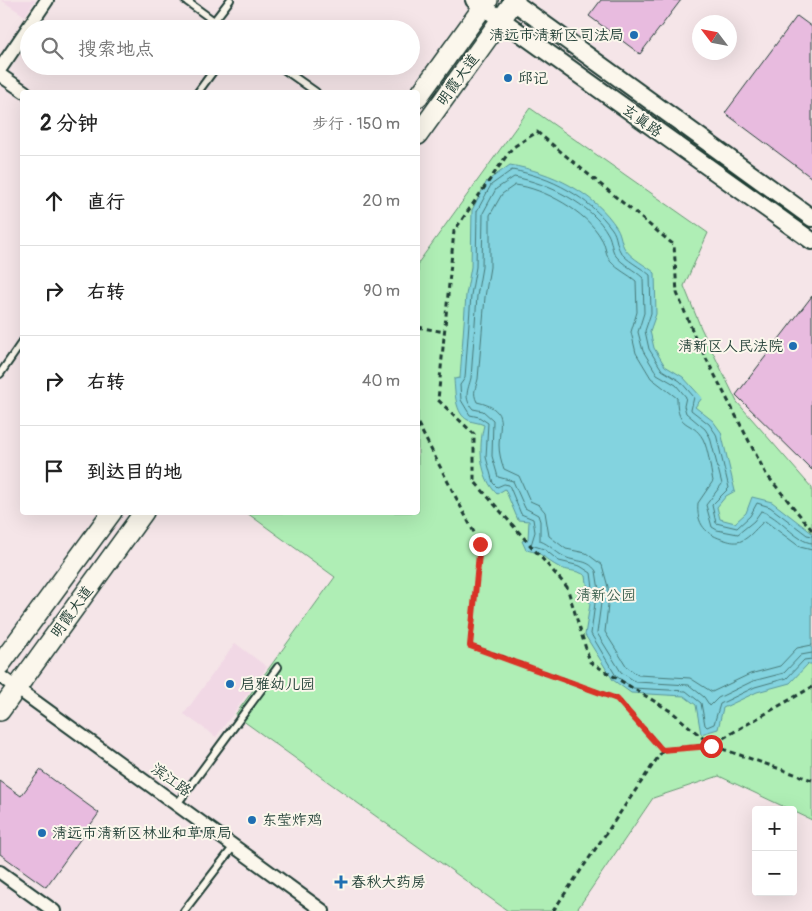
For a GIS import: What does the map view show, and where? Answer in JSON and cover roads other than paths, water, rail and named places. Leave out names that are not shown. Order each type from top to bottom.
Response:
[{"type":"main road","name":"明霞大道","points":[[420,132],[513,1]]},
{"type":"main road","name":"明霞大道","points":[[420,94],[482,2]]},
{"type":"main road","name":"明霞大道","points":[[0,665],[110,515]]},
{"type":"main road","name":"明霞大道","points":[[0,711],[142,515]]},
{"type":"street","points":[[33,20],[47,0]]},
{"type":"street","name":"玄真路","points":[[513,1],[812,218]]},
{"type":"street","name":"玄真路","points":[[482,2],[500,21],[812,241]]},
{"type":"street","points":[[0,69],[20,40]]},
{"type":"street","points":[[0,75],[22,90]]},
{"type":"street","name":"滨江路","points":[[0,676],[323,911]]},
{"type":"street","points":[[0,872],[54,911]]},
{"type":"lane","points":[[185,0],[213,20]]},
{"type":"lane","points":[[215,20],[230,0]]},
{"type":"lane","points":[[199,90],[210,75]]},
{"type":"lane","points":[[292,75],[313,90]]},
{"type":"lane","points":[[0,374],[20,345]]},
{"type":"lane","points":[[176,804],[278,667]]},
{"type":"lane","points":[[184,911],[234,846]]},
{"type":"water","points":[[510,165],[541,173],[584,194],[607,215],[618,230],[628,253],[655,273],[656,314],[650,331],[654,348],[665,366],[683,377],[702,398],[695,407],[713,421],[721,432],[735,491],[726,496],[717,507],[720,519],[735,523],[746,513],[752,497],[772,502],[812,533],[812,664],[808,664],[790,683],[757,692],[723,708],[718,729],[701,734],[696,705],[684,696],[631,693],[613,680],[585,635],[590,604],[586,576],[579,572],[560,568],[540,554],[526,550],[522,541],[528,539],[529,521],[518,520],[505,489],[497,494],[491,487],[484,471],[481,443],[484,425],[468,420],[460,413],[458,408],[454,379],[460,378],[466,295],[471,267],[472,210],[487,181]]},
{"type":"place","name":"清远市清新区司法局","points":[[634,35]]},
{"type":"place","name":"邱记","points":[[508,78]]},
{"type":"place","name":"清新区人民法院","points":[[793,346]]},
{"type":"place","name":"启雅幼儿园","points":[[230,684]]},
{"type":"place","name":"东莹炸鸡","points":[[252,820]]},
{"type":"place","name":"清远市清新区林业和草原局","points":[[42,833]]},
{"type":"place","name":"春秋大药房","points":[[341,882]]},
{"type":"park label","name":"清新公园","points":[[606,595]]}]
